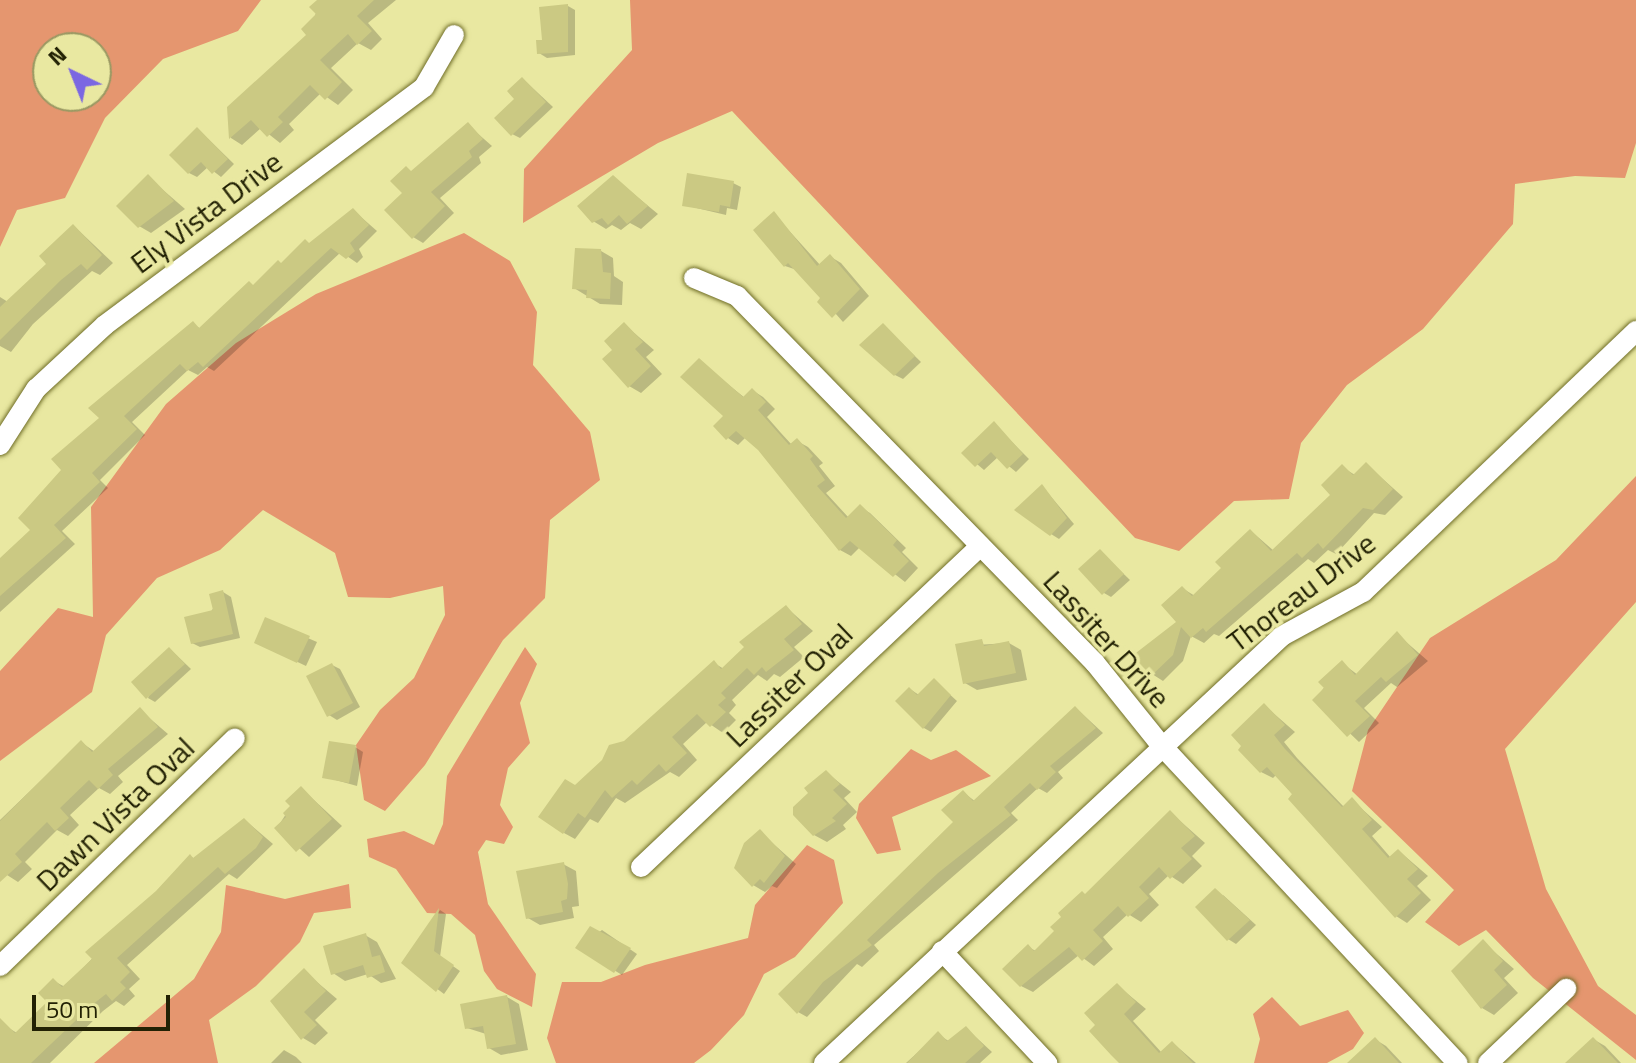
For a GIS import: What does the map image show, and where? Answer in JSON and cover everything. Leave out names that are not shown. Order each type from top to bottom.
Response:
[{"type":"street","name":"Ely Vista Drive","points":[[0,445],[36,389],[105,325],[424,87],[454,35]]},
{"type":"street","name":"Lassiter Drive","points":[[694,278],[737,296],[1095,663],[1161,745],[1458,1063]]},
{"type":"street","name":"Thoreau Drive","points":[[824,1063],[1161,745],[1282,636],[1363,592],[1636,331]]},
{"type":"street","name":"Lassiter Oval","points":[[641,867],[979,547]]},
{"type":"street","name":"Dawn Vista Oval","points":[[0,966],[235,738]]},
{"type":"street","points":[[942,951],[1047,1063]]},
{"type":"street","points":[[1488,1063],[1566,989]]},
{"type":"shaded area","points":[[0,0],[261,0],[238,31],[163,59],[112,111],[112,32],[32,32],[32,112],[111,112],[65,198],[17,210],[0,247]]},
{"type":"shaded area","points":[[630,0],[1636,0],[1636,143],[1625,178],[1575,176],[1515,184],[1513,224],[1423,329],[1347,385],[1301,443],[1289,499],[1234,501],[1179,551],[1135,538],[732,111],[658,143],[523,223],[524,169],[632,50]]},
{"type":"shaded area","points":[[464,233],[510,261],[537,312],[533,365],[590,432],[600,480],[550,520],[545,598],[503,640],[425,765],[385,811],[364,800],[356,745],[380,710],[414,678],[445,615],[443,586],[390,598],[348,597],[335,553],[263,510],[220,550],[157,578],[106,635],[92,692],[0,761],[0,671],[58,608],[93,617],[91,507],[166,404],[236,343],[316,294]]},
{"type":"shaded area","points":[[1636,476],[1636,602],[1505,749],[1546,889],[1598,986],[1636,1015],[1636,1060],[1533,978],[1486,930],[1459,946],[1425,922],[1454,890],[1352,791],[1368,730],[1430,638],[1556,560]]},
{"type":"shaded area","points":[[525,647],[537,664],[520,703],[530,743],[508,768],[500,805],[513,827],[504,844],[486,840],[478,852],[488,904],[536,974],[532,1007],[497,989],[484,971],[475,935],[451,914],[427,913],[396,869],[369,857],[367,839],[404,831],[434,845],[443,824],[447,776]]},
{"type":"shaded area","points":[[911,749],[931,760],[956,750],[991,776],[892,817],[901,850],[877,854],[856,818],[859,804]]},
{"type":"shaded area","points":[[807,845],[834,860],[843,903],[795,957],[764,974],[744,1015],[711,1050],[694,1063],[556,1063],[547,1038],[562,982],[601,982],[645,965],[748,938],[755,905]]},
{"type":"shaded area","points":[[349,884],[351,908],[314,913],[300,942],[256,986],[209,1020],[218,1063],[94,1063],[194,979],[221,932],[226,885],[285,899]]},
{"type":"shaded area","points":[[1272,997],[1300,1026],[1348,1010],[1364,1033],[1353,1049],[1327,1063],[1254,1063],[1260,1039],[1253,1014]]},
{"type":"building","points":[[317,0],[374,0],[357,16],[372,31],[357,45],[348,34],[320,60],[342,82],[325,100],[310,85],[278,117],[283,122],[267,137],[251,120],[229,139],[227,107],[306,35],[301,29],[316,14],[309,7]]},
{"type":"building","points":[[568,4],[568,52],[537,54],[536,40],[542,40],[539,7]]},
{"type":"building","points":[[522,77],[546,102],[511,136],[494,118],[514,99],[507,91]]},
{"type":"building","points":[[468,122],[483,139],[469,151],[472,157],[431,192],[445,206],[412,239],[384,210],[402,193],[390,181],[406,166],[411,171]]},
{"type":"building","points":[[197,127],[228,159],[212,174],[201,162],[188,174],[169,155]]},
{"type":"building","points":[[687,173],[734,181],[730,207],[720,205],[719,212],[682,206]]},
{"type":"building","points":[[148,174],[174,201],[138,228],[116,206]]},
{"type":"building","points":[[613,175],[648,206],[627,224],[619,215],[608,225],[602,218],[592,223],[577,206]]},
{"type":"building","points":[[353,208],[369,225],[350,243],[355,251],[346,259],[331,248],[203,367],[198,362],[187,371],[180,364],[124,416],[137,429],[92,473],[100,482],[54,525],[66,538],[0,596],[0,558],[30,530],[18,518],[61,470],[51,459],[99,418],[88,408],[193,321],[199,328],[249,281],[253,285],[305,239],[309,243]]},
{"type":"building","points":[[774,211],[817,266],[830,254],[860,289],[832,318],[817,302],[820,298],[788,263],[784,267],[753,230]]},
{"type":"building","points":[[73,224],[102,255],[87,270],[81,264],[61,280],[0,340],[0,307],[46,264],[39,256]]},
{"type":"building","points":[[575,248],[601,249],[603,272],[611,273],[610,299],[586,298],[587,290],[572,289]]},
{"type":"building","points":[[624,322],[643,342],[635,349],[651,366],[628,388],[602,359],[612,350],[604,341]]},
{"type":"building","points":[[883,323],[915,356],[894,376],[859,345]]},
{"type":"building","points":[[699,358],[743,397],[752,388],[766,402],[758,410],[789,445],[797,438],[813,456],[810,459],[825,480],[817,486],[846,518],[860,504],[897,540],[893,545],[909,561],[893,577],[850,541],[839,551],[758,450],[736,431],[726,440],[713,426],[723,416],[680,377]]},
{"type":"building","points":[[994,421],[1023,454],[1007,469],[991,452],[975,467],[961,453]]},
{"type":"building","points":[[1366,462],[1393,489],[1373,510],[1363,508],[1323,549],[1318,543],[1302,558],[1297,553],[1206,632],[1203,628],[1191,638],[1181,627],[1173,655],[1151,676],[1132,656],[1176,622],[1161,605],[1182,586],[1192,596],[1221,568],[1215,562],[1250,529],[1271,551],[1330,495],[1321,485],[1342,464],[1353,475]]},
{"type":"building","points":[[1042,484],[1067,518],[1050,536],[1014,510]]},
{"type":"building","points":[[1100,549],[1124,574],[1102,595],[1078,569]]},
{"type":"building","points":[[223,590],[233,634],[191,644],[184,617],[213,610],[209,594]]},
{"type":"building","points":[[786,605],[802,624],[784,639],[794,650],[766,672],[762,667],[754,675],[747,668],[721,693],[726,698],[718,705],[726,712],[710,727],[697,714],[672,737],[687,753],[666,772],[659,764],[637,785],[632,780],[612,798],[605,790],[585,818],[578,813],[563,834],[538,817],[565,779],[575,785],[602,760],[609,745],[624,741],[714,660],[721,669],[744,647],[739,642]]},
{"type":"building","points":[[265,617],[310,636],[297,663],[254,643]]},
{"type":"building","points":[[1397,631],[1418,655],[1386,682],[1381,677],[1355,701],[1370,716],[1347,737],[1312,700],[1324,688],[1318,682],[1342,660],[1355,675]]},
{"type":"building","points":[[982,639],[984,646],[1009,641],[1016,673],[963,684],[955,644]]},
{"type":"building","points":[[169,647],[185,664],[146,699],[131,682]]},
{"type":"building","points":[[332,663],[353,703],[327,717],[306,676]]},
{"type":"building","points":[[934,678],[951,695],[923,729],[895,701],[909,687],[917,695]]},
{"type":"building","points":[[1264,703],[1285,725],[1274,735],[1285,749],[1342,807],[1352,797],[1372,820],[1362,829],[1388,858],[1398,849],[1418,869],[1407,879],[1421,893],[1395,918],[1288,799],[1292,794],[1267,767],[1260,773],[1238,750],[1241,746],[1231,735]]},
{"type":"building","points":[[1075,706],[1096,728],[1050,766],[1056,772],[1037,790],[1030,783],[1004,807],[1011,815],[938,873],[867,940],[872,945],[823,982],[797,1014],[778,994],[953,822],[941,810],[963,790],[973,801]]},
{"type":"building","points":[[140,707],[158,727],[108,769],[113,775],[98,789],[89,780],[60,808],[69,818],[55,831],[47,822],[15,854],[22,862],[0,882],[0,821],[81,740],[92,752]]},
{"type":"building","points":[[329,741],[356,745],[349,783],[322,778]]},
{"type":"building","points":[[826,770],[840,784],[833,790],[847,804],[832,818],[836,821],[813,836],[793,815],[793,807],[808,793],[804,788]]},
{"type":"building","points":[[301,786],[332,819],[296,852],[274,828],[286,817],[283,813],[290,806],[285,801]]},
{"type":"building","points":[[1170,810],[1195,836],[1181,848],[1192,859],[1170,879],[1159,867],[1139,887],[1149,898],[1128,917],[1118,906],[1093,930],[1103,941],[1082,961],[1069,947],[1020,987],[1002,969],[1028,944],[1034,951],[1054,931],[1050,927],[1061,917],[1058,913],[1082,891],[1085,894]]},
{"type":"building","points":[[244,818],[263,837],[256,848],[225,874],[218,867],[117,958],[130,972],[120,982],[126,988],[112,1001],[106,994],[92,1005],[31,1063],[0,1063],[0,1018],[15,1033],[47,1002],[38,993],[53,978],[62,987],[92,959],[85,952],[156,891],[190,854],[193,858]]},
{"type":"building","points":[[760,829],[785,856],[764,883],[760,879],[752,887],[734,868],[744,843]]},
{"type":"building","points":[[564,862],[568,884],[567,899],[561,901],[563,912],[526,919],[516,871]]},
{"type":"building","points":[[1215,888],[1250,920],[1227,941],[1195,907]]},
{"type":"building","points":[[439,908],[434,951],[454,965],[436,992],[401,963]]},
{"type":"building","points":[[590,926],[631,948],[614,973],[575,948]]},
{"type":"building","points":[[366,933],[372,957],[380,955],[385,972],[367,978],[363,965],[331,975],[323,946]]},
{"type":"building","points":[[1483,939],[1503,961],[1494,970],[1507,985],[1481,1009],[1451,971]]},
{"type":"building","points":[[304,968],[326,991],[304,1012],[317,1025],[301,1040],[270,1001]]},
{"type":"building","points":[[1117,983],[1136,1002],[1124,1014],[1159,1053],[1172,1041],[1193,1063],[1119,1063],[1111,1055],[1089,1031],[1095,1025],[1084,1013]]},
{"type":"building","points":[[507,995],[516,1044],[487,1049],[483,1026],[465,1029],[460,1004]]},
{"type":"building","points":[[966,1026],[984,1046],[965,1063],[907,1063],[938,1031],[947,1041]]},
{"type":"building","points":[[1375,1037],[1399,1063],[1347,1063]]},
{"type":"building","points":[[1593,1037],[1618,1063],[1565,1063]]}]
